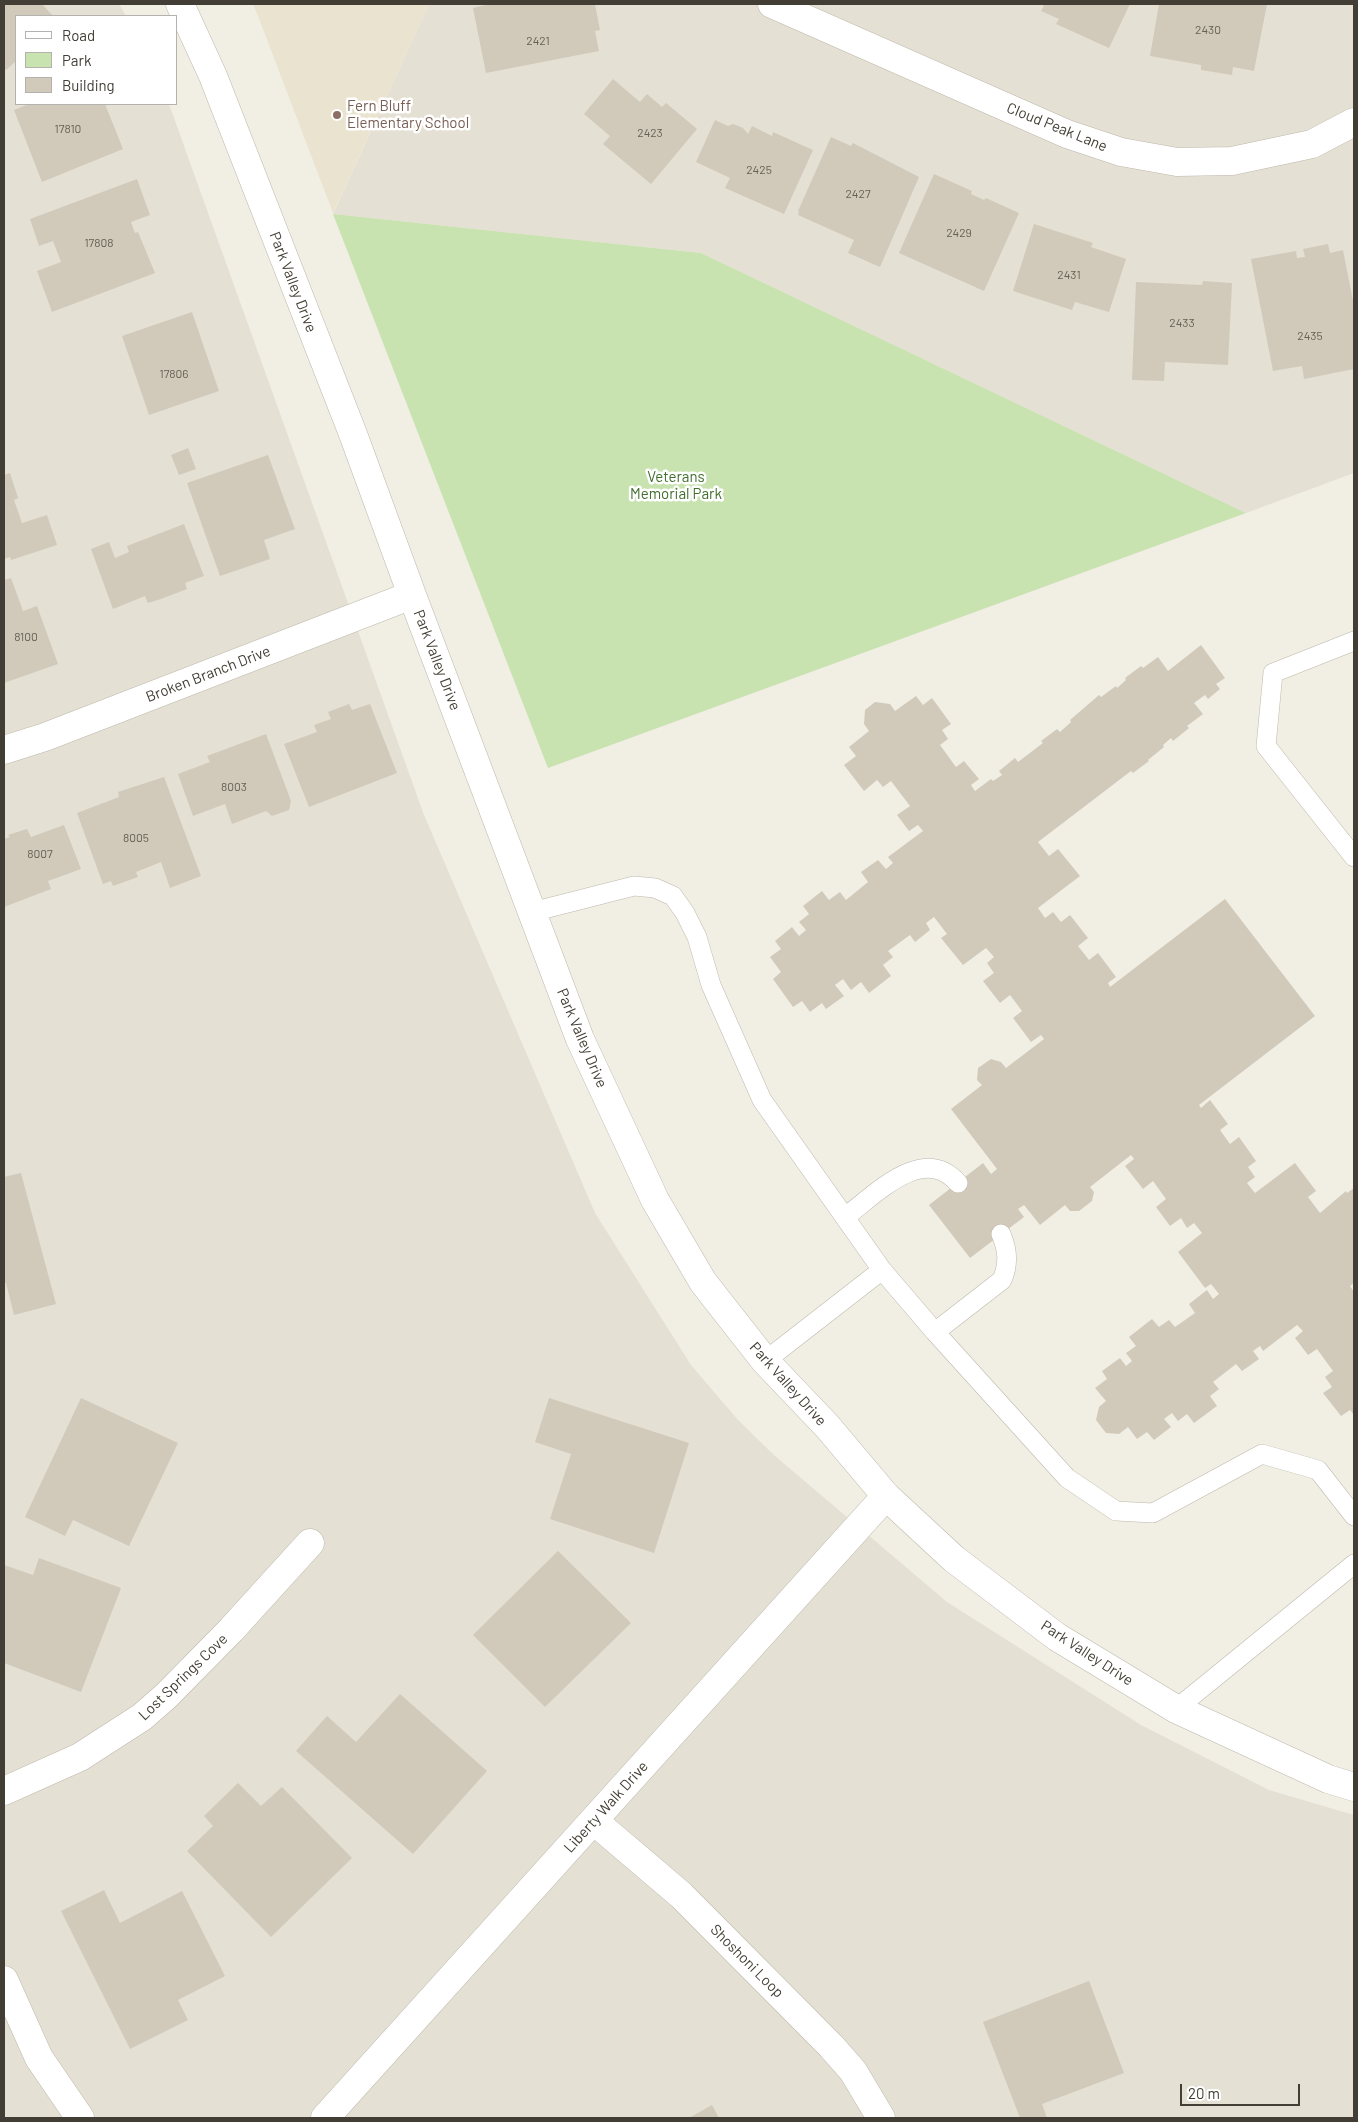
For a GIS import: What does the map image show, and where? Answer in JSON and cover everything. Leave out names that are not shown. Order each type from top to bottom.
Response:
[{"type":"street","name":"Park Valley Drive","points":[[180,4],[220,94],[353,434],[580,1038],[655,1200],[703,1282],[765,1361],[827,1426],[886,1496],[954,1559],[1058,1637],[1176,1709],[1328,1779],[1354,1788]]},
{"type":"street","name":"Cloud Peak Lane","points":[[772,4],[1067,134],[1121,152],[1176,162],[1232,161],[1312,144],[1354,122]]},
{"type":"street","name":"Broken Branch Drive","points":[[4,750],[45,737],[412,595]]},
{"type":"street","name":"Liberty Walk Drive","points":[[326,2118],[886,1496]]},
{"type":"street","name":"Lost Springs Cove","points":[[4,1792],[80,1757],[142,1717],[166,1696],[231,1630],[310,1543]]},
{"type":"street","name":"Shoshoni Loop","points":[[594,1821],[681,1895],[819,2033],[853,2072],[881,2118]]},
{"type":"street","points":[[4,1980],[39,2058],[80,2118]]},
{"type":"lane","points":[[1354,642],[1273,672],[1266,746],[1354,857]]},
{"type":"lane","points":[[532,912],[634,886],[656,888],[673,896],[685,913],[697,937],[711,985],[762,1100],[882,1270],[935,1332],[1067,1478],[1116,1512],[1153,1514],[1262,1454],[1318,1470],[1354,1516]]},
{"type":"lane","points":[[845,1217],[899,1175],[915,1169],[935,1168],[949,1172],[958,1183]]},
{"type":"lane","points":[[935,1332],[1002,1280],[1008,1257],[1006,1245],[1001,1234]]},
{"type":"lane","points":[[765,1361],[882,1270]]},
{"type":"lane","points":[[1176,1709],[1354,1564]]},
{"type":"shaded area","points":[[4,4],[119,4],[125,15],[15,15],[15,105],[169,105],[424,815],[595,1213],[691,1365],[738,1420],[775,1456],[947,1602],[1141,1725],[1269,1790],[1354,1815],[1354,2118],[4,2118]]},
{"type":"shaded area","name":"Fern Bluff Elementary School","points":[[253,4],[429,4],[333,213],[258,16]]},
{"type":"shaded area","points":[[429,4],[1354,4],[1354,473],[1246,513],[701,253],[333,214]]},
{"type":"green space","name":"Veterans Memorial Park","points":[[333,214],[701,253],[1246,513],[548,768]]},
{"type":"building","points":[[4,4],[42,4],[52,15],[15,15],[15,62],[6,70],[4,68]]},
{"type":"building","points":[[490,4],[595,4],[600,30],[595,31],[599,51],[486,73],[473,8]]},
{"type":"building","points":[[1040,4],[1130,4],[1109,48],[1056,24],[1059,19],[1041,11],[1044,6]]},
{"type":"building","points":[[1159,4],[1267,4],[1254,71],[1233,67],[1232,75],[1201,70],[1201,65],[1150,56]]},
{"type":"building","points":[[613,79],[640,102],[647,94],[662,107],[666,103],[697,129],[651,184],[603,144],[610,136],[584,114]]},
{"type":"building","points":[[26,105],[105,105],[123,149],[42,182],[14,110]]},
{"type":"building","points":[[715,120],[728,126],[733,124],[743,128],[748,134],[752,126],[772,136],[773,132],[813,150],[784,214],[725,188],[730,178],[696,162]]},
{"type":"building","points":[[831,137],[851,146],[853,143],[919,177],[880,267],[848,253],[854,240],[798,215],[798,211]]},
{"type":"building","points":[[934,174],[972,191],[971,194],[984,200],[986,198],[1019,213],[984,291],[899,253]]},
{"type":"building","points":[[137,179],[150,215],[131,222],[135,233],[138,232],[155,273],[52,312],[37,271],[61,262],[53,241],[39,246],[30,219]]},
{"type":"building","points":[[1034,224],[1093,243],[1091,247],[1126,259],[1109,312],[1075,302],[1072,310],[1013,291]]},
{"type":"building","points":[[1328,244],[1330,253],[1343,250],[1354,306],[1354,369],[1304,379],[1302,366],[1273,371],[1251,259],[1296,251],[1297,258],[1305,257],[1303,249]]},
{"type":"building","points":[[1203,281],[1232,283],[1228,365],[1165,362],[1164,381],[1132,380],[1136,282],[1202,285]]},
{"type":"building","points":[[192,312],[219,391],[149,415],[122,336]]},
{"type":"building","points":[[188,448],[196,469],[179,475],[171,455]]},
{"type":"building","points":[[268,455],[295,529],[264,540],[270,559],[220,576],[187,483]]},
{"type":"building","points":[[10,473],[18,498],[14,500],[22,523],[47,515],[57,545],[11,560],[10,557],[4,559],[4,475]]},
{"type":"building","points":[[184,524],[204,576],[185,583],[187,589],[161,599],[148,603],[145,596],[113,609],[91,549],[109,542],[115,558],[129,552],[127,546]]},
{"type":"building","points":[[11,578],[23,611],[37,606],[58,664],[4,683],[4,580]]},
{"type":"building","points":[[1201,645],[1225,678],[1216,684],[1220,689],[1208,699],[1205,695],[1194,703],[1203,714],[1187,726],[1189,728],[1173,741],[1171,738],[1149,761],[1133,773],[1131,771],[1038,842],[1049,856],[1058,849],[1080,876],[1038,908],[1045,918],[1053,912],[1061,922],[1070,915],[1088,938],[1078,946],[1089,960],[1098,953],[1116,977],[1108,983],[1110,987],[1225,899],[1315,1016],[1199,1105],[1201,1108],[1210,1100],[1228,1124],[1220,1130],[1230,1144],[1239,1137],[1256,1161],[1248,1167],[1255,1177],[1247,1183],[1255,1193],[1295,1163],[1316,1191],[1308,1197],[1320,1213],[1346,1191],[1347,1193],[1354,1188],[1354,1283],[1350,1286],[1354,1292],[1354,1415],[1350,1410],[1341,1416],[1323,1393],[1332,1387],[1325,1377],[1333,1371],[1317,1349],[1308,1355],[1295,1338],[1303,1331],[1297,1325],[1263,1351],[1260,1346],[1253,1351],[1259,1359],[1242,1371],[1236,1364],[1213,1382],[1219,1389],[1210,1396],[1217,1406],[1194,1423],[1187,1414],[1178,1421],[1172,1413],[1164,1419],[1171,1427],[1154,1440],[1147,1432],[1137,1439],[1128,1427],[1119,1434],[1106,1433],[1096,1420],[1099,1407],[1106,1401],[1095,1388],[1107,1379],[1102,1371],[1120,1358],[1126,1366],[1132,1361],[1126,1353],[1136,1346],[1129,1337],[1152,1319],[1159,1327],[1169,1320],[1175,1327],[1195,1313],[1189,1304],[1207,1290],[1213,1299],[1219,1294],[1211,1284],[1205,1288],[1178,1252],[1202,1233],[1194,1223],[1187,1228],[1181,1218],[1170,1226],[1156,1207],[1166,1199],[1153,1181],[1143,1189],[1125,1166],[1134,1159],[1131,1155],[1090,1187],[1094,1192],[1092,1201],[1079,1211],[1070,1211],[1065,1205],[1040,1225],[1024,1205],[1018,1209],[1024,1217],[970,1258],[929,1205],[983,1163],[991,1174],[997,1169],[951,1109],[982,1085],[977,1080],[978,1068],[991,1059],[1001,1062],[1006,1068],[1044,1039],[1041,1035],[1031,1042],[1013,1018],[1022,1011],[1010,995],[1000,1003],[983,981],[994,973],[987,963],[994,957],[986,948],[963,965],[941,938],[947,934],[934,917],[926,923],[930,930],[915,942],[910,935],[888,951],[893,957],[883,965],[891,976],[869,993],[861,982],[851,990],[843,979],[835,985],[844,996],[826,1009],[822,1003],[810,1012],[802,1001],[793,1007],[773,979],[781,972],[770,957],[781,949],[775,941],[792,927],[799,936],[806,930],[799,922],[809,914],[803,906],[822,891],[829,900],[840,892],[846,900],[868,882],[861,872],[878,860],[886,869],[893,863],[888,857],[923,831],[918,825],[909,831],[897,815],[910,806],[891,781],[883,787],[877,780],[864,791],[844,765],[856,756],[849,747],[869,731],[864,724],[865,710],[875,702],[890,704],[895,711],[916,696],[923,705],[932,698],[951,724],[942,730],[948,739],[940,745],[956,767],[964,761],[979,779],[971,785],[975,791],[991,779],[993,781],[1002,775],[999,771],[1015,758],[1018,762],[1043,743],[1041,741],[1057,729],[1060,732],[1071,722],[1070,720],[1099,695],[1101,697],[1116,686],[1117,688],[1126,680],[1125,678],[1141,666],[1143,668],[1158,657],[1168,671]]},
{"type":"building","points":[[349,704],[352,710],[370,704],[397,773],[309,807],[284,744],[317,732],[314,725],[331,719],[328,712]]},
{"type":"building","points":[[266,734],[291,801],[289,810],[272,816],[266,811],[232,824],[225,804],[193,816],[178,774],[210,762],[207,756]]},
{"type":"building","points":[[164,777],[201,876],[170,888],[161,862],[136,872],[138,877],[113,886],[111,881],[103,884],[77,813],[119,797],[118,792]]},
{"type":"building","points":[[64,825],[81,869],[48,881],[51,889],[4,907],[4,839],[10,837],[8,835],[27,829],[31,837]]},
{"type":"building","points":[[21,1173],[56,1304],[14,1315],[6,1283],[4,1283],[4,1177]]},
{"type":"building","points":[[81,1398],[178,1443],[129,1546],[73,1520],[65,1536],[25,1517]]},
{"type":"building","points":[[549,1398],[689,1443],[654,1553],[550,1519],[571,1454],[535,1442]]},
{"type":"building","points":[[558,1551],[631,1623],[545,1707],[473,1635]]},
{"type":"building","points":[[39,1558],[121,1588],[81,1692],[4,1663],[4,1565],[33,1575]]},
{"type":"building","points":[[400,1694],[487,1771],[413,1854],[296,1751],[327,1716],[356,1742]]},
{"type":"building","points":[[238,1783],[261,1806],[282,1787],[352,1858],[271,1937],[187,1851],[213,1826],[204,1816]]},
{"type":"building","points":[[104,1890],[120,1923],[182,1891],[225,1976],[178,2000],[188,2020],[130,2049],[61,1911]]},
{"type":"building","points":[[1089,1981],[1124,2073],[1042,2104],[1047,2118],[1020,2118],[983,2022]]},
{"type":"building","points":[[712,2105],[719,2118],[689,2118]]},
{"type":"place","name":"Fern Bluff Elementary School","points":[[337,115]]}]
